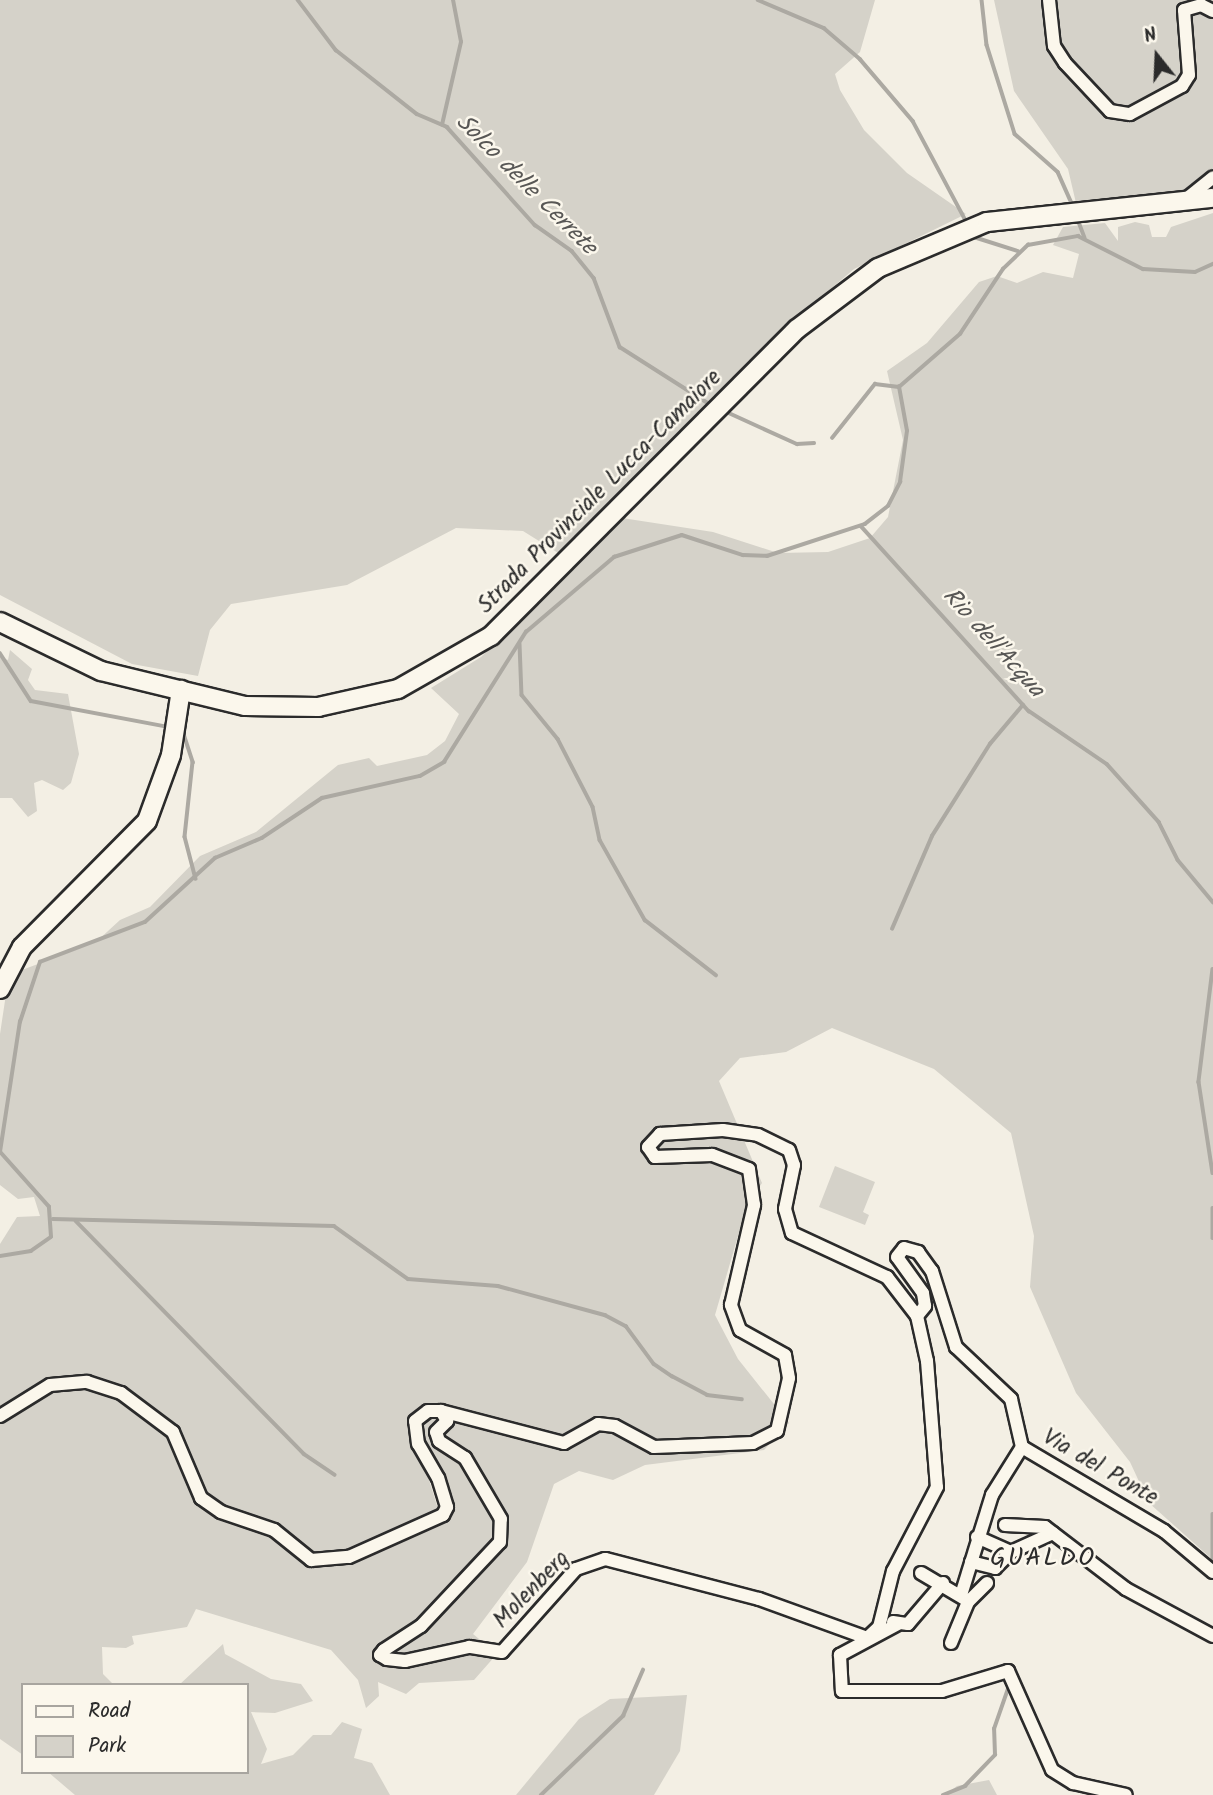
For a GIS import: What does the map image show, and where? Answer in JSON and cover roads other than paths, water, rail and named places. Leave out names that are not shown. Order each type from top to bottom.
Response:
[{"type":"main road","name":"Strada Provinciale Lucca-Camaiore","points":[[0,622],[101,671],[258,708],[302,709],[376,696],[430,675],[509,620],[836,296],[943,235],[1075,210],[1213,198]]},
{"type":"main road","points":[[0,989],[22,947],[147,821],[171,755],[181,690]]},
{"type":"street","points":[[1049,0],[1054,47],[1065,64],[1110,111],[1130,114],[1182,86],[1189,75],[1184,10],[1201,5],[1213,11]]},
{"type":"street","points":[[1185,200],[1213,177]]},
{"type":"street","points":[[0,1416],[50,1385],[87,1382],[121,1393],[173,1432],[201,1498],[220,1513],[274,1530],[311,1560],[349,1557],[443,1515],[447,1507],[418,1444],[415,1421],[442,1411],[564,1443],[598,1424],[654,1447],[753,1443],[777,1431],[789,1378],[785,1355],[740,1330],[731,1305],[754,1205],[749,1169],[712,1155],[655,1157],[649,1143],[660,1134],[742,1132],[783,1145],[794,1165],[785,1201],[792,1233],[887,1277],[917,1317],[926,1352],[937,1487],[893,1571],[880,1615],[867,1638]]},
{"type":"street","name":"Via del Ponte","points":[[917,1317],[925,1306],[923,1293],[897,1257],[904,1248],[918,1252],[932,1271],[956,1347],[1012,1399],[1022,1447],[1154,1524],[1213,1573]]},
{"type":"street","name":"Molenberg","points":[[442,1411],[447,1421],[436,1432],[439,1441],[465,1458],[501,1519],[500,1542],[421,1626],[380,1655],[405,1661],[441,1650],[502,1652],[576,1570],[605,1559],[759,1599],[867,1638]]},
{"type":"street","points":[[951,1643],[965,1597],[977,1537],[992,1495],[1022,1447]]},
{"type":"street","points":[[1005,1525],[1054,1533],[1125,1589],[1213,1636]]},
{"type":"street","points":[[971,1562],[994,1569],[1011,1552],[1054,1533]]},
{"type":"street","points":[[977,1537],[1011,1552]]},
{"type":"street","points":[[921,1573],[965,1597]]},
{"type":"street","points":[[943,1583],[908,1624],[898,1624],[867,1638],[840,1655],[842,1691],[942,1691],[1008,1671],[1052,1770],[1073,1783],[1126,1795]]},
{"type":"street","points":[[965,1597],[987,1583]]},
{"type":"street","points":[[880,1615],[898,1624]]},
{"type":"waterway","name":"Solco delle Cerrete","points":[[298,0],[336,50],[417,114],[447,127],[535,225],[572,251],[594,278],[620,347],[711,405]]},
{"type":"waterway","points":[[442,125],[461,42],[453,0]]},
{"type":"waterway","points":[[758,0],[824,28],[860,59],[913,121],[965,219]]},
{"type":"waterway","points":[[982,0],[987,45],[1015,134],[1058,172],[1073,206]]},
{"type":"waterway","points":[[1077,217],[1085,238]]},
{"type":"waterway","points":[[899,387],[960,334],[1003,269],[1028,245],[1078,236],[1143,269],[1195,272],[1213,264]]},
{"type":"waterway","points":[[974,237],[1018,251]]},
{"type":"waterway","name":"Solco delle Cerrete","points":[[832,438],[875,384],[899,387]]},
{"type":"waterway","points":[[0,1256],[31,1251],[51,1237],[49,1207],[0,1152],[20,1022],[40,962],[145,922],[215,858],[262,838],[322,798],[420,776],[444,762],[526,632],[614,557],[682,535],[743,555],[767,556],[865,524],[888,506],[900,482],[907,431],[899,387]]},
{"type":"waterway","name":"Solco delle Cerrete","points":[[729,413],[797,444],[814,443]]},
{"type":"waterway","name":"Rio dell'Acqua","points":[[861,526],[1029,711],[1107,764],[1159,822],[1178,860],[1213,902]]},
{"type":"waterway","points":[[520,644],[522,695],[558,739],[593,807],[600,840],[645,920],[716,975]]},
{"type":"waterway","points":[[0,653],[31,701],[168,727]]},
{"type":"waterway","points":[[892,929],[932,836],[990,744],[1023,705]]},
{"type":"waterway","points":[[183,731],[193,762],[185,837],[196,879]]},
{"type":"waterway","points":[[1213,969],[1199,1082],[1213,1173]]},
{"type":"waterway","points":[[1213,1208],[1213,1238]]},
{"type":"waterway","points":[[53,1219],[334,1226],[408,1279],[498,1286],[605,1315],[626,1326],[654,1364],[672,1376],[707,1395],[742,1399]]},
{"type":"waterway","points":[[76,1221],[304,1454],[335,1475]]},
{"type":"waterway","points":[[1213,1514],[1213,1561]]},
{"type":"waterway","points":[[541,1795],[623,1716],[643,1670]]},
{"type":"waterway","points":[[943,1795],[965,1786],[995,1755],[994,1729],[1010,1683]]},
{"type":"district","name":"GUALDO","points":[[1043,1559]]}]
